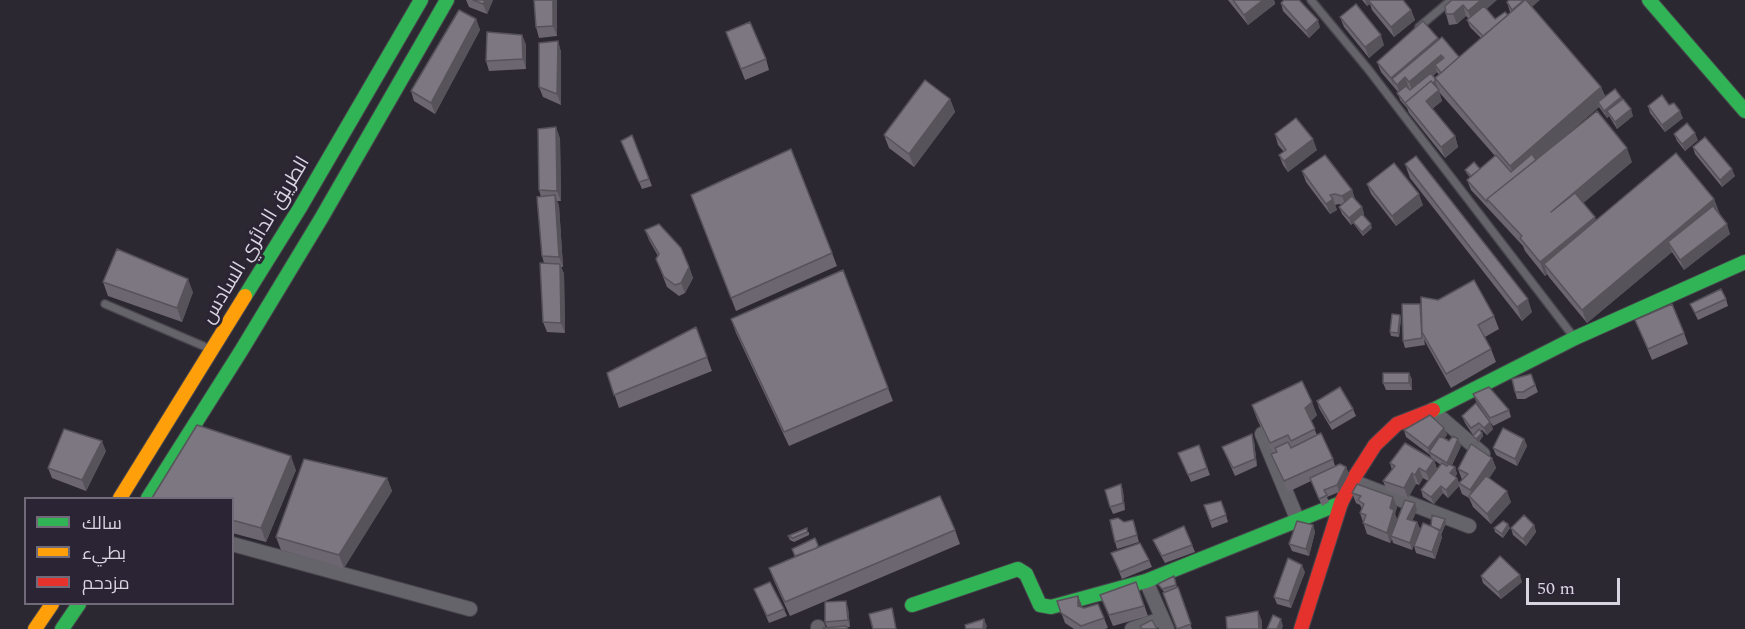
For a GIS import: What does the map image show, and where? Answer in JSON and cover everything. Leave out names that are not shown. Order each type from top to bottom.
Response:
[{"type":"main road","name":"الطريق الدائري السادس","points":[[121,497],[213,351],[326,164],[421,0]]},
{"type":"main road","points":[[149,497],[322,217],[447,0]]},
{"type":"main road","points":[[1649,0],[1745,111]]},
{"type":"main road","points":[[1301,629],[1341,504],[1352,481],[1375,445],[1397,424],[1432,410],[1575,338],[1745,262]]},
{"type":"main road","points":[[912,605],[1018,569],[1026,574],[1038,603],[1047,608],[1146,581],[1341,504]]},
{"type":"main road","points":[[34,629],[51,605]]},
{"type":"main road","points":[[62,629],[78,605]]},
{"type":"street","points":[[1432,410],[1483,454]]},
{"type":"street","points":[[1262,434],[1298,521]]},
{"type":"street","points":[[1352,481],[1469,526]]},
{"type":"street","points":[[234,545],[470,609]]},
{"type":"street","points":[[1132,629],[1165,623],[1146,581]]},
{"type":"lane","points":[[1311,0],[1368,69],[1575,338]]},
{"type":"lane","points":[[1414,31],[1451,0]]},
{"type":"lane","points":[[1368,69],[1378,61]]},
{"type":"lane","points":[[105,304],[213,351]]},
{"type":"building","points":[[473,0],[485,0],[483,4]]},
{"type":"building","points":[[534,0],[553,0],[553,26],[536,27]]},
{"type":"building","points":[[1233,0],[1263,0],[1244,15]]},
{"type":"building","points":[[1284,0],[1299,0],[1318,20],[1306,31],[1281,3]]},
{"type":"building","points":[[1368,0],[1403,0],[1411,10],[1391,27]]},
{"type":"building","points":[[1452,0],[1481,0],[1468,11],[1463,5],[1453,14],[1446,14],[1445,6]]},
{"type":"building","points":[[1524,0],[1512,10],[1507,2]]},
{"type":"building","points":[[1525,0],[1601,87],[1510,166],[1435,78]]},
{"type":"building","points":[[1356,4],[1381,35],[1365,47],[1340,17]]},
{"type":"building","points":[[1484,6],[1495,19],[1505,12],[1508,15],[1483,36],[1467,20]]},
{"type":"building","points":[[459,10],[476,19],[431,103],[411,91]]},
{"type":"building","points":[[1423,21],[1438,38],[1391,78],[1377,62]]},
{"type":"building","points":[[750,22],[766,59],[741,69],[726,32]]},
{"type":"building","points":[[487,32],[522,35],[523,59],[486,61]]},
{"type":"building","points":[[1442,37],[1459,57],[1441,73],[1435,65],[1444,58],[1441,55],[1409,82],[1405,77],[1397,85],[1392,79]]},
{"type":"building","points":[[558,41],[557,94],[539,87],[539,43]]},
{"type":"building","points":[[1431,73],[1435,81],[1433,83],[1431,81],[1405,103],[1397,93],[1406,86],[1410,90]]},
{"type":"building","points":[[925,80],[950,99],[909,154],[884,135]]},
{"type":"building","points":[[1431,81],[1439,90],[1426,101],[1455,136],[1441,147],[1405,103]]},
{"type":"building","points":[[1615,89],[1621,97],[1604,111],[1598,102]]},
{"type":"building","points":[[1662,95],[1669,105],[1674,103],[1680,111],[1662,125],[1648,106]]},
{"type":"building","points":[[1623,99],[1631,109],[1615,122],[1607,111]]},
{"type":"building","points":[[1597,111],[1627,148],[1551,212],[1575,193],[1595,217],[1540,262],[1520,238],[1522,236],[1487,199]]},
{"type":"building","points":[[1296,118],[1313,139],[1284,161],[1279,155],[1286,150],[1275,134]]},
{"type":"building","points":[[1687,123],[1695,133],[1682,144],[1674,134]]},
{"type":"building","points":[[556,127],[557,191],[539,190],[538,129]]},
{"type":"building","points":[[632,135],[649,179],[639,182],[621,141]]},
{"type":"building","points":[[1705,137],[1732,169],[1720,180],[1693,147]]},
{"type":"building","points":[[791,149],[832,253],[731,298],[691,195]]},
{"type":"building","points":[[1676,153],[1714,199],[1582,310],[1544,264]]},
{"type":"building","points":[[1532,154],[1536,160],[1487,199],[1487,202],[1467,180],[1496,155],[1511,172]]},
{"type":"building","points":[[1325,155],[1352,190],[1342,196],[1330,195],[1333,199],[1326,204],[1302,171]]},
{"type":"building","points":[[1416,156],[1528,299],[1517,307],[1405,164]]},
{"type":"building","points":[[1474,162],[1480,169],[1471,176],[1465,170]]},
{"type":"building","points":[[1394,163],[1419,194],[1392,216],[1367,184]]},
{"type":"building","points":[[555,195],[559,257],[542,256],[537,197]]},
{"type":"building","points":[[1352,196],[1362,207],[1349,218],[1339,207]]},
{"type":"building","points":[[1713,206],[1727,224],[1680,260],[1668,242]]},
{"type":"building","points":[[1362,214],[1371,224],[1362,232],[1353,222]]},
{"type":"building","points":[[659,224],[681,248],[689,267],[681,283],[675,285],[664,277],[656,259],[659,254],[645,230]]},
{"type":"building","points":[[117,249],[188,279],[177,308],[103,282]]},
{"type":"building","points":[[540,263],[560,264],[561,323],[543,322]]},
{"type":"building","points":[[843,270],[888,388],[784,432],[731,319]]},
{"type":"building","points":[[1474,280],[1494,316],[1478,325],[1491,349],[1446,374],[1422,332],[1421,297],[1438,300]]},
{"type":"building","points":[[1721,289],[1726,299],[1695,313],[1690,304]]},
{"type":"building","points":[[1402,304],[1420,304],[1422,338],[1403,341]]},
{"type":"building","points":[[1672,304],[1684,333],[1648,349],[1635,320]]},
{"type":"building","points":[[1392,314],[1400,315],[1398,333],[1390,332]]},
{"type":"building","points":[[696,327],[707,357],[614,395],[607,373]]},
{"type":"building","points":[[1383,373],[1409,373],[1409,383],[1383,383]]},
{"type":"building","points":[[1531,374],[1535,385],[1523,392],[1515,392],[1512,379]]},
{"type":"building","points":[[1302,381],[1312,402],[1305,408],[1315,429],[1291,441],[1288,435],[1270,443],[1252,405]]},
{"type":"building","points":[[1340,387],[1353,409],[1330,423],[1317,401]]},
{"type":"building","points":[[1489,387],[1509,410],[1490,418],[1473,394]]},
{"type":"building","points":[[1476,403],[1490,422],[1484,428],[1479,423],[1471,428],[1462,416]]},
{"type":"building","points":[[1430,415],[1444,428],[1428,448],[1404,430]]},
{"type":"building","points":[[197,425],[291,456],[261,528],[234,521],[234,497],[153,497]]},
{"type":"building","points":[[1503,428],[1524,439],[1515,459],[1493,448]]},
{"type":"building","points":[[64,429],[102,441],[82,480],[48,468]]},
{"type":"building","points":[[1479,429],[1482,433],[1476,439],[1473,436]]},
{"type":"building","points":[[1321,433],[1333,459],[1284,481],[1271,454],[1277,452],[1275,448],[1288,442],[1291,448]]},
{"type":"building","points":[[1252,434],[1255,459],[1233,468],[1222,447]]},
{"type":"building","points":[[1440,436],[1449,441],[1453,436],[1458,439],[1447,463],[1429,452]]},
{"type":"building","points":[[1405,443],[1434,460],[1426,472],[1419,468],[1415,475],[1412,473],[1404,488],[1383,481],[1395,466],[1390,463]]},
{"type":"building","points":[[1471,444],[1492,458],[1470,490],[1459,483],[1468,474],[1458,469]]},
{"type":"building","points":[[1199,445],[1207,468],[1188,475],[1178,453]]},
{"type":"building","points":[[304,459],[387,478],[339,555],[276,537]]},
{"type":"building","points":[[1442,463],[1455,467],[1450,473],[1457,478],[1446,490],[1441,486],[1431,497],[1421,490]]},
{"type":"building","points":[[1340,464],[1346,467],[1337,485],[1324,490],[1327,495],[1319,499],[1310,478]]},
{"type":"building","points":[[1486,476],[1507,491],[1487,514],[1469,496]]},
{"type":"building","points":[[1121,484],[1123,503],[1110,507],[1105,490]]},
{"type":"building","points":[[1357,484],[1393,497],[1390,508],[1394,510],[1387,533],[1363,523],[1366,515],[1360,513],[1364,504],[1358,500],[1361,496],[1352,493]]},
{"type":"building","points":[[940,496],[955,530],[785,602],[769,568]]},
{"type":"building","points":[[1405,500],[1415,503],[1407,519],[1417,522],[1410,543],[1391,536]]},
{"type":"building","points":[[1221,501],[1226,515],[1210,521],[1204,505]]},
{"type":"building","points":[[1432,515],[1445,519],[1440,531],[1431,526]]},
{"type":"building","points":[[1524,515],[1534,525],[1523,539],[1511,528]]},
{"type":"building","points":[[1118,518],[1124,522],[1133,520],[1137,535],[1115,542],[1110,520]]},
{"type":"building","points":[[1297,521],[1313,525],[1306,549],[1289,544]]},
{"type":"building","points":[[1503,521],[1508,524],[1502,534],[1494,528]]},
{"type":"building","points":[[1423,523],[1440,530],[1432,552],[1414,546]]},
{"type":"building","points":[[1184,526],[1192,545],[1162,556],[1153,540]]},
{"type":"building","points":[[807,528],[807,532],[793,538],[788,536]]},
{"type":"building","points":[[815,538],[817,548],[795,556],[792,549]]},
{"type":"building","points":[[1140,543],[1149,560],[1120,572],[1111,553]]},
{"type":"building","points":[[1500,556],[1520,575],[1498,592],[1481,576]]},
{"type":"building","points":[[1288,558],[1302,565],[1289,601],[1274,597]]},
{"type":"building","points":[[1174,576],[1176,585],[1162,589],[1158,584]]},
{"type":"building","points":[[770,582],[784,609],[767,616],[754,589]]},
{"type":"building","points":[[1136,582],[1144,606],[1109,615],[1100,595]]},
{"type":"building","points":[[1178,587],[1191,624],[1177,629],[1163,593]]},
{"type":"building","points":[[1078,596],[1078,606],[1084,608],[1098,604],[1104,618],[1081,626],[1061,613],[1057,601]]},
{"type":"building","points":[[846,601],[848,620],[825,622],[825,602]]},
{"type":"building","points":[[892,608],[896,629],[873,629],[869,614]]},
{"type":"building","points":[[1258,611],[1259,629],[1227,629],[1226,617]]},
{"type":"building","points":[[1273,615],[1281,619],[1277,629],[1267,629]]},
{"type":"building","points":[[984,619],[983,629],[966,629],[965,625]]},
{"type":"building","points":[[1152,620],[1157,629],[1142,629],[1140,626]]},
{"type":"building","points":[[846,626],[848,629],[823,629],[823,628]]},
{"type":"traffic: fast","points":[[245,296],[301,206],[421,0]]},
{"type":"traffic: fast","points":[[149,497],[322,217],[447,0]]},
{"type":"traffic: fast","points":[[1649,0],[1745,111]]},
{"type":"traffic: fast","points":[[1433,410],[1575,338],[1745,262]]},
{"type":"traffic: fast","points":[[912,605],[1018,569],[1026,574],[1040,605],[1051,607],[1146,581],[1341,503]]},
{"type":"traffic: fast","points":[[62,629],[78,605]]},
{"type":"traffic: slow","points":[[121,497],[245,296]]},
{"type":"traffic: slow","points":[[35,629],[51,605]]},
{"type":"traffic: jam","points":[[1301,629],[1341,503],[1352,481],[1375,445],[1397,424],[1433,410]]}]
